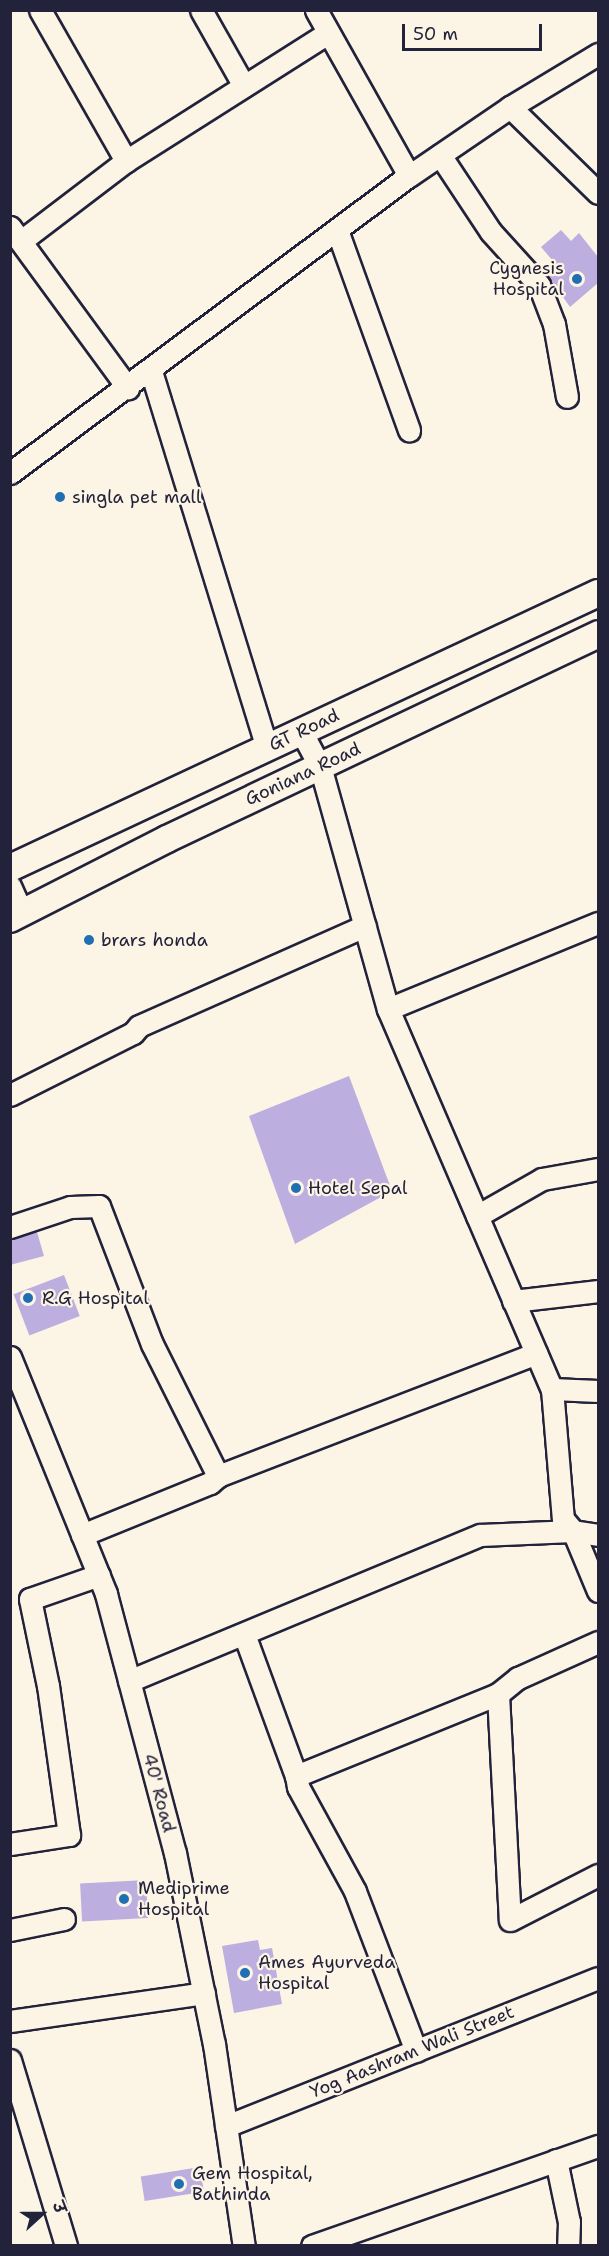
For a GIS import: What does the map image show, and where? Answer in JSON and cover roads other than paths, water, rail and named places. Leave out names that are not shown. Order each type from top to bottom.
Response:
[{"type":"main road","name":"GT Road","points":[[10,868],[598,593]]},
{"type":"main road","name":"Goniana Road","points":[[16,916],[320,766],[598,634]]},
{"type":"street","points":[[40,10],[126,161]]},
{"type":"street","points":[[201,10],[244,86]]},
{"type":"street","points":[[316,10],[410,176]]},
{"type":"street","points":[[128,388],[16,234],[328,33]]},
{"type":"street","points":[[10,473],[128,388],[410,176],[510,107],[598,54]]},
{"type":"street","points":[[510,107],[598,193]]},
{"type":"street","points":[[440,155],[491,232],[539,285],[554,324],[567,397]]},
{"type":"street","points":[[337,230],[409,430]]},
{"type":"street","points":[[151,370],[267,747]]},
{"type":"street","points":[[301,731],[320,766],[388,1009],[552,1389],[563,1520],[573,1531],[598,1591]]},
{"type":"street","points":[[10,886],[16,916]]},
{"type":"street","points":[[388,1009],[598,923]]},
{"type":"street","points":[[10,1095],[133,1033],[139,1026],[365,926]]},
{"type":"street","points":[[477,1216],[542,1179],[598,1169]]},
{"type":"street","points":[[10,1227],[70,1207],[99,1206],[152,1344],[218,1476]]},
{"type":"street","points":[[513,1301],[598,1292]]},
{"type":"street","points":[[82,1535],[210,1483],[218,1476],[536,1353]]},
{"type":"street","name":"40' Road","points":[[10,1357],[99,1575],[175,1853],[204,1994],[244,2246]]},
{"type":"street","points":[[552,1389],[598,1391]]},
{"type":"street","points":[[129,1681],[480,1535],[573,1531],[598,1535]]},
{"type":"street","points":[[10,1844],[69,1835],[48,1686],[30,1599],[99,1575]]},
{"type":"street","points":[[244,1634],[298,1787],[355,1891],[416,2051]]},
{"type":"street","points":[[296,1776],[498,1694],[518,1678],[598,1642]]},
{"type":"street","points":[[498,1694],[510,1920],[598,1875]]},
{"type":"street","points":[[10,1930],[64,1918]]},
{"type":"street","name":"Yog Aashram Wali Street","points":[[226,2126],[598,1978]]},
{"type":"street","points":[[10,2021],[204,1994]]},
{"type":"street","points":[[10,2060],[66,2246]]},
{"type":"street","points":[[312,2246],[598,2146]]},
{"type":"street","points":[[556,2160],[569,2222],[568,2246]]},
{"type":"place","name":"Cygnesis Hospital","points":[[577,279]]},
{"type":"place","name":"singla pet mall","points":[[60,497]]},
{"type":"place","name":"brars honda","points":[[89,940]]},
{"type":"place","name":"Hotel Sepal","points":[[296,1188]]},
{"type":"place","name":"R.G Hospital","points":[[28,1298]]},
{"type":"place","name":"Mediprime Hospital","points":[[124,1899]]},
{"type":"place","name":"Ames Ayurveda Hospital","points":[[245,1973]]},
{"type":"place","name":"Gem Hospital, Bathinda","points":[[179,2184]]}]
